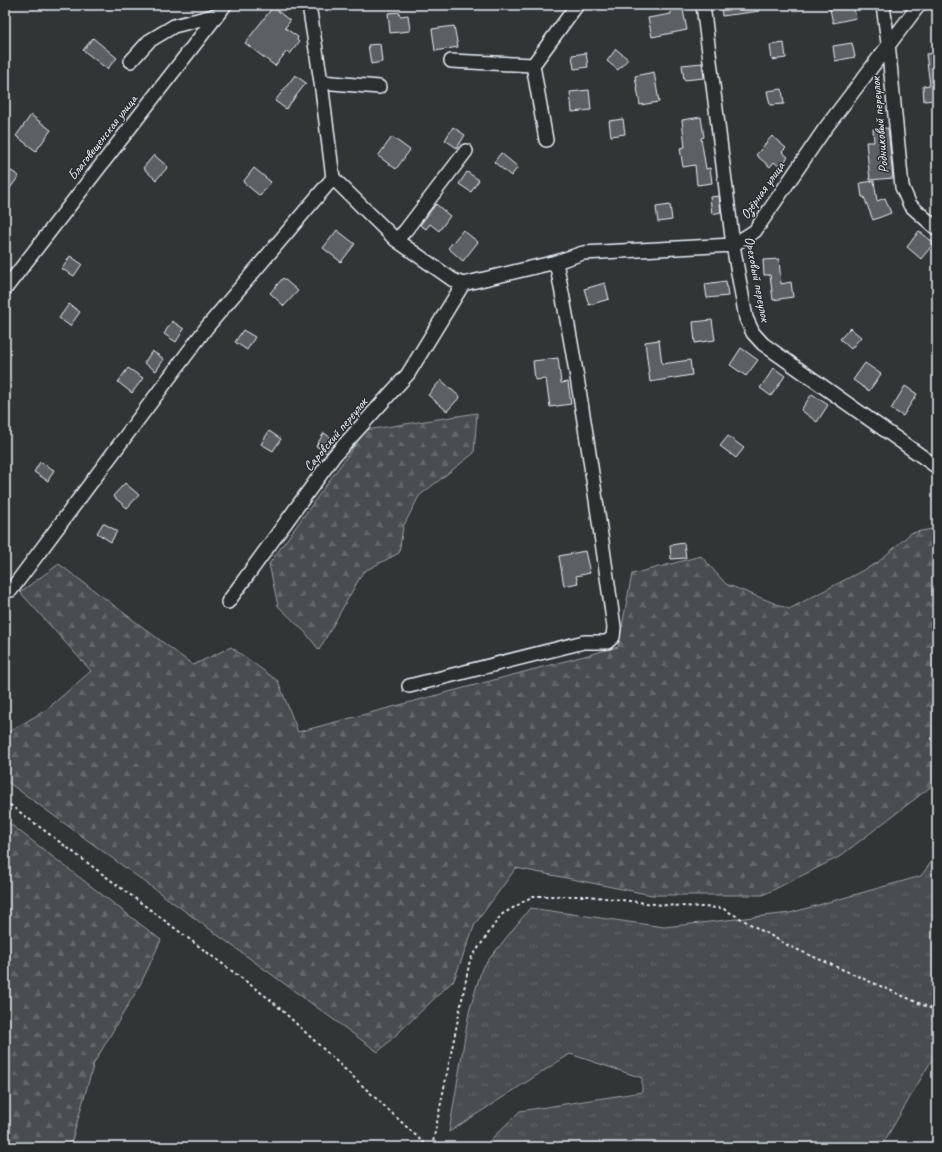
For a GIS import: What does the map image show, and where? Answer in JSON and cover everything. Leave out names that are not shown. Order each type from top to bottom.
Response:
[{"type":"street","points":[[309,5],[322,82],[333,178],[396,240],[453,280],[463,284]]},
{"type":"street","points":[[546,140],[533,65],[577,5]]},
{"type":"street","name":"Ореховый переулок","points":[[703,5],[733,245],[746,318],[753,333],[763,344],[937,467]]},
{"type":"street","name":"Родниковый переулок","points":[[883,5],[902,187],[910,205],[937,229]]},
{"type":"street","name":"Озёрная улица","points":[[463,284],[556,262],[583,253],[733,245],[755,231],[824,130],[888,43],[919,5]]},
{"type":"street","points":[[132,61],[149,41],[174,26],[221,10]]},
{"type":"street","name":"Благовещенская улица","points":[[5,289],[221,10]]},
{"type":"street","points":[[451,61],[533,65]]},
{"type":"street","points":[[322,82],[379,88]]},
{"type":"street","points":[[396,240],[405,231],[466,151]]},
{"type":"street","points":[[11,590],[207,327],[333,178]]},
{"type":"street","points":[[409,686],[584,642],[607,642],[613,637],[614,627],[601,539],[567,319],[556,262]]},
{"type":"street","name":"Саровский переулок","points":[[228,602],[334,456],[408,374],[463,284]]},
{"type":"path","points":[[5,801],[272,1001],[428,1147]]},
{"type":"path","points":[[432,1147],[470,960],[501,915],[533,896],[589,896],[662,905],[722,908],[789,946],[937,1011]]},
{"type":"green space","points":[[477,413],[474,453],[419,496],[403,527],[399,553],[363,572],[319,650],[305,632],[278,606],[269,564],[366,430]]},
{"type":"green space","points":[[937,528],[937,782],[839,857],[763,895],[652,895],[516,868],[475,924],[454,980],[378,1052],[5,780],[5,734],[46,710],[91,671],[20,592],[59,564],[193,665],[231,647],[278,681],[298,732],[618,647],[632,574],[701,556],[726,584],[789,609],[877,563],[911,533]]},
{"type":"green space","points":[[5,820],[161,940],[141,983],[94,1063],[70,1147],[5,1147]]},
{"type":"green space","points":[[937,854],[937,1051],[881,1147],[483,1147],[520,1111],[642,1092],[642,1078],[570,1054],[449,1132],[469,1012],[482,968],[530,908],[664,927],[790,913],[921,876]]},
{"type":"building","points":[[670,5],[682,5],[687,30],[652,37],[648,18],[671,14]]},
{"type":"building","points":[[721,5],[760,5],[760,11],[722,16]]},
{"type":"building","points":[[829,5],[853,5],[856,18],[833,23]]},
{"type":"building","points":[[273,7],[290,21],[285,28],[298,37],[297,40],[299,42],[290,54],[287,51],[275,66],[245,43]]},
{"type":"building","points":[[399,12],[400,16],[408,15],[410,31],[390,33],[388,13]]},
{"type":"building","points":[[454,26],[458,47],[435,51],[432,29]]},
{"type":"building","points":[[93,38],[117,58],[107,69],[83,50]]},
{"type":"building","points":[[784,43],[786,58],[772,60],[770,45]]},
{"type":"building","points":[[852,43],[855,57],[835,61],[833,46]]},
{"type":"building","points":[[380,44],[382,62],[371,64],[368,45]]},
{"type":"building","points":[[616,49],[628,59],[618,70],[607,61]]},
{"type":"building","points":[[586,53],[588,67],[574,69],[572,55]]},
{"type":"building","points":[[937,53],[937,100],[924,101],[923,86],[930,85],[926,54]]},
{"type":"building","points":[[702,63],[704,78],[684,80],[682,65]]},
{"type":"building","points":[[654,72],[659,102],[640,105],[635,76]]},
{"type":"building","points":[[295,75],[306,83],[286,109],[275,101]]},
{"type":"building","points":[[782,89],[784,104],[770,105],[767,91]]},
{"type":"building","points":[[589,90],[591,110],[572,112],[570,92]]},
{"type":"building","points":[[31,115],[51,130],[36,151],[16,136]]},
{"type":"building","points":[[701,117],[704,137],[701,138],[706,169],[710,168],[712,183],[697,185],[695,165],[683,167],[680,148],[685,147],[682,120]]},
{"type":"building","points":[[623,119],[625,134],[611,136],[609,121]]},
{"type":"building","points":[[453,127],[465,135],[457,148],[445,140]]},
{"type":"building","points":[[888,128],[893,178],[870,180],[866,142],[874,142],[873,129]]},
{"type":"building","points":[[772,136],[786,148],[782,152],[788,157],[780,167],[774,162],[770,167],[756,155]]},
{"type":"building","points":[[392,137],[410,150],[396,169],[378,156]]},
{"type":"building","points":[[501,153],[518,167],[511,176],[494,162]]},
{"type":"building","points":[[154,155],[168,167],[156,180],[143,168]]},
{"type":"building","points":[[5,167],[19,176],[5,195]]},
{"type":"building","points":[[254,168],[271,182],[260,196],[243,182]]},
{"type":"building","points":[[467,172],[479,180],[471,192],[459,184]]},
{"type":"building","points":[[874,181],[877,201],[885,198],[891,213],[873,220],[864,197],[862,197],[860,183]]},
{"type":"building","points":[[719,196],[721,212],[712,214],[710,197]]},
{"type":"building","points":[[436,204],[450,216],[439,231],[430,224],[426,229],[420,225]]},
{"type":"building","points":[[670,205],[672,220],[658,222],[656,207]]},
{"type":"building","points":[[337,230],[355,244],[341,262],[323,248]]},
{"type":"building","points":[[463,230],[478,242],[463,261],[448,248]]},
{"type":"building","points":[[919,231],[934,243],[921,259],[907,247]]},
{"type":"building","points":[[70,256],[82,264],[74,276],[62,269]]},
{"type":"building","points":[[779,259],[781,284],[791,282],[793,297],[773,300],[770,275],[764,275],[763,260]]},
{"type":"building","points":[[283,278],[298,291],[284,306],[270,293]]},
{"type":"building","points":[[726,281],[728,296],[707,298],[705,284]]},
{"type":"building","points":[[605,283],[609,299],[589,305],[584,289]]},
{"type":"building","points":[[69,304],[80,312],[70,326],[59,318]]},
{"type":"building","points":[[712,320],[715,340],[695,343],[693,322]]},
{"type":"building","points":[[172,321],[184,329],[176,342],[164,334]]},
{"type":"building","points":[[850,328],[861,337],[851,349],[840,339]]},
{"type":"building","points":[[243,330],[255,337],[247,350],[235,342]]},
{"type":"building","points":[[659,340],[662,364],[690,360],[692,375],[650,382],[645,342]]},
{"type":"building","points":[[741,348],[758,360],[746,376],[730,365]]},
{"type":"building","points":[[152,351],[164,359],[156,371],[144,363]]},
{"type":"building","points":[[558,358],[561,383],[568,382],[571,404],[550,407],[546,379],[535,380],[533,361]]},
{"type":"building","points":[[865,363],[881,374],[869,391],[853,380]]},
{"type":"building","points":[[128,368],[143,378],[132,393],[118,382]]},
{"type":"building","points":[[774,368],[785,376],[771,396],[760,388]]},
{"type":"building","points":[[441,380],[460,397],[447,411],[428,395]]},
{"type":"building","points":[[905,386],[917,394],[903,416],[891,409]]},
{"type":"building","points":[[812,394],[828,405],[817,422],[801,410]]},
{"type":"building","points":[[269,431],[281,439],[273,451],[261,444]]},
{"type":"building","points":[[324,433],[336,441],[327,453],[316,446]]},
{"type":"building","points":[[728,436],[744,448],[736,458],[720,446]]},
{"type":"building","points":[[40,462],[54,470],[48,481],[34,472]]},
{"type":"building","points":[[125,483],[139,495],[127,508],[113,496]]},
{"type":"building","points":[[103,523],[117,531],[111,542],[97,533]]},
{"type":"building","points":[[684,543],[686,558],[671,559],[670,545]]},
{"type":"building","points":[[585,551],[590,573],[576,576],[578,583],[564,586],[559,556]]}]
